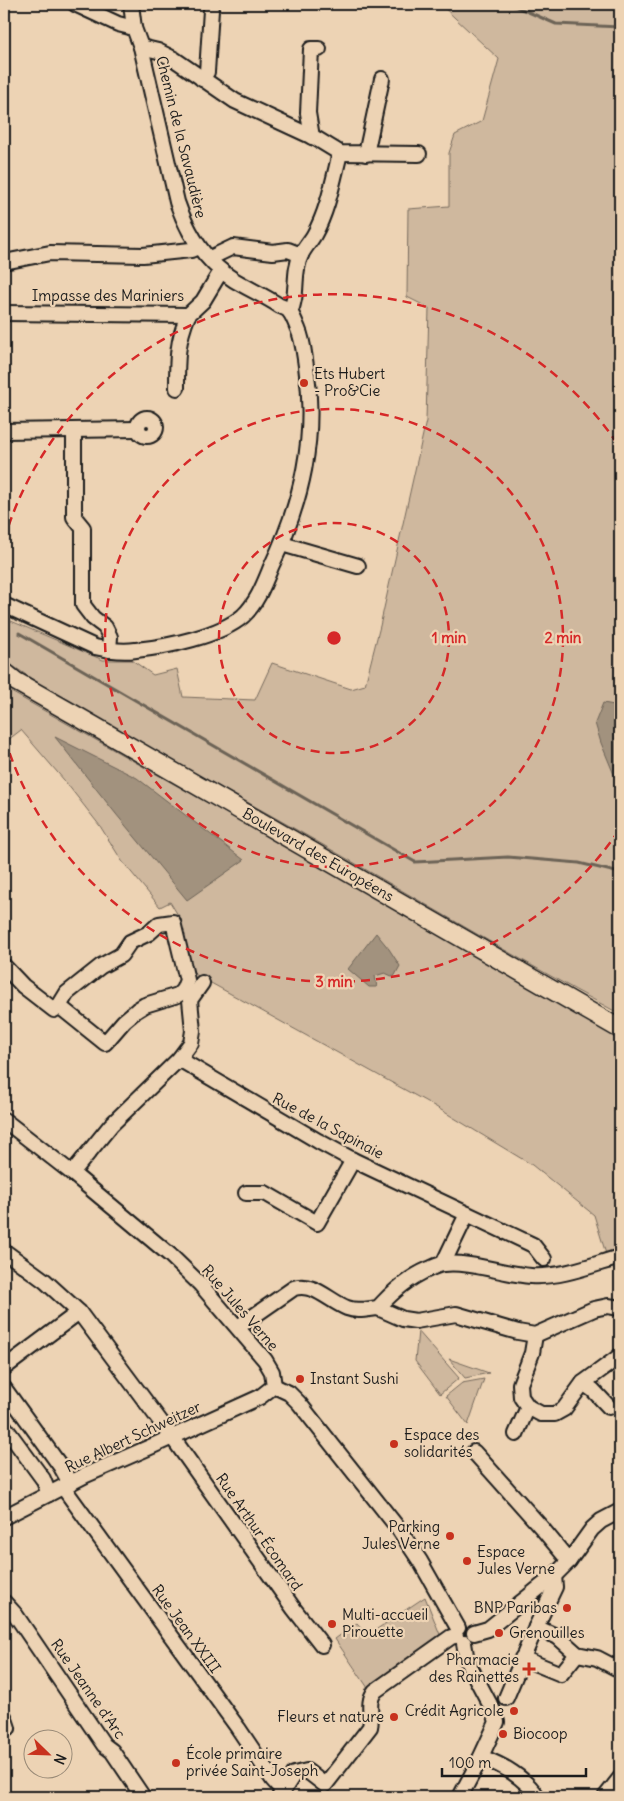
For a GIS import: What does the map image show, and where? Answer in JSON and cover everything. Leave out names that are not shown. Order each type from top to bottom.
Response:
[{"type":"main road","name":"Boulevard des Européens","points":[[8,677],[620,1028]]},
{"type":"street","points":[[75,4],[118,24],[134,28]]},
{"type":"street","name":"Chemin de la Savaudière","points":[[131,4],[134,28],[141,47],[185,225],[198,247],[221,271],[290,312]]},
{"type":"street","points":[[202,80],[207,72],[211,10]]},
{"type":"street","points":[[141,47],[158,51],[174,59],[202,80],[258,113],[312,137],[340,153],[419,154]]},
{"type":"street","points":[[311,49],[308,113],[312,137]]},
{"type":"street","points":[[366,154],[382,79]]},
{"type":"street","points":[[4,605],[94,647],[135,651],[197,639],[229,626],[243,616],[259,595],[293,516],[305,472],[310,428],[309,385],[303,344],[290,312],[294,303],[297,268],[301,254],[314,235],[326,208],[340,153]]},
{"type":"street","points":[[4,262],[50,253],[143,255],[191,250],[198,247]]},
{"type":"street","points":[[210,258],[233,248],[273,252],[288,250],[301,254]]},
{"type":"street","name":"Impasse des Mariniers","points":[[4,312],[188,315],[203,301],[221,271]]},
{"type":"street","points":[[177,388],[177,355],[180,334],[188,315]]},
{"type":"street","points":[[4,431],[138,429]]},
{"type":"street","points":[[74,430],[74,517],[83,528],[83,605],[93,618],[105,627],[110,637],[110,650]]},
{"type":"street","points":[[282,544],[358,566]]},
{"type":"street","points":[[4,966],[23,986],[54,1010],[59,1006],[67,993],[101,966],[121,955],[130,942],[149,933],[159,924],[174,922],[187,980],[183,990],[178,994],[145,1005],[137,1010],[124,1021],[105,1043],[59,1006]]},
{"type":"street","points":[[72,1173],[112,1125],[179,1059],[191,1043],[193,1031],[190,1000],[202,982]]},
{"type":"street","name":"Rue de la Sapinaie","points":[[179,1059],[318,1142],[533,1245],[544,1259]]},
{"type":"street","name":"Rue Jules Verne","points":[[4,1120],[72,1173],[194,1278],[238,1327],[269,1366],[274,1386]]},
{"type":"street","points":[[246,1193],[265,1193],[317,1223],[353,1160]]},
{"type":"street","points":[[442,1264],[467,1214]]},
{"type":"street","name":"Rue Arthur Écomard","points":[[4,1251],[45,1281],[79,1312],[172,1436],[294,1609],[322,1645]]},
{"type":"street","points":[[378,1308],[390,1294],[403,1284],[418,1274],[442,1264],[460,1264],[531,1276],[552,1275],[620,1257]]},
{"type":"street","points":[[238,1327],[294,1288],[302,1285],[348,1309],[378,1308],[403,1319],[416,1322],[456,1314],[535,1335],[594,1309],[608,1306],[620,1308]]},
{"type":"street","points":[[4,1368],[79,1312]]},
{"type":"street","points":[[535,1335],[532,1353],[520,1384],[520,1397],[528,1407],[541,1414],[555,1414],[564,1409],[583,1383],[620,1356]]},
{"type":"street","points":[[583,1383],[593,1390],[609,1407]]},
{"type":"street","points":[[274,1386],[289,1393],[299,1403],[398,1528],[424,1568],[459,1636],[467,1661],[494,1712],[496,1722],[481,1757],[460,1797]]},
{"type":"street","name":"Rue Albert Schweitzer","points":[[4,1517],[66,1485],[260,1397],[274,1386]]},
{"type":"street","name":"Rue Jean XXIII","points":[[4,1388],[61,1467],[66,1485],[238,1728],[274,1780],[281,1794]]},
{"type":"street","points":[[516,1434],[528,1407]]},
{"type":"street","points":[[4,1426],[43,1480],[49,1494]]},
{"type":"street","points":[[474,1452],[569,1561]]},
{"type":"street","points":[[281,1794],[294,1774],[307,1771],[325,1785],[367,1731],[371,1720],[370,1704],[375,1691],[451,1637],[459,1636],[467,1625],[474,1633],[488,1629],[554,1576],[569,1561],[592,1529],[601,1521],[620,1511]]},
{"type":"street","points":[[506,1698],[522,1658],[555,1587],[554,1576]]},
{"type":"street","name":"Rue Jeanne d'Arc","points":[[4,1602],[24,1627],[52,1670],[143,1797]]},
{"type":"street","points":[[536,1627],[558,1637],[577,1654],[597,1658],[620,1670]]},
{"type":"street","points":[[522,1658],[561,1674],[577,1654]]},
{"type":"street","points":[[4,1716],[8,1728],[4,1730]]},
{"type":"street","points":[[481,1757],[505,1767],[518,1776],[538,1797]]},
{"type":"street","points":[[605,1797],[620,1778]]},
{"type":"shaded area","points":[[440,4],[620,4],[620,1014],[532,966],[272,816],[102,722],[4,660],[4,618],[103,660],[132,660],[153,675],[177,669],[183,697],[255,700],[272,663],[351,689],[365,685],[426,421],[429,308],[407,297],[408,209],[449,206],[449,153],[455,135],[482,121],[499,59]]},
{"type":"shaded area","points":[[4,688],[620,1036],[620,1251],[606,1254],[594,1215],[532,1165],[436,1107],[191,972],[181,920],[170,902],[160,907],[122,861],[100,826],[64,780],[21,730],[4,743]]},
{"type":"shaded area","points":[[603,703],[620,706],[620,789],[595,723]]},
{"type":"shaded area","points":[[55,737],[137,778],[244,860],[187,900]]},
{"type":"shaded area","points":[[376,933],[400,966],[394,977],[385,973],[375,976],[377,987],[369,987],[348,969]]},
{"type":"shaded area","points":[[418,1331],[459,1378],[440,1394],[415,1361]]},
{"type":"shaded area","points":[[449,1359],[489,1373],[465,1378]]},
{"type":"shaded area","points":[[484,1379],[468,1425],[446,1396],[462,1383]]},
{"type":"shaded area","points":[[425,1597],[441,1637],[370,1691],[335,1639],[357,1623],[368,1635]]},
{"type":"waterway","points":[[510,4],[556,24],[620,27]]},
{"type":"waterway","points":[[19,633],[415,862],[508,857],[579,863],[620,873]]},
{"type":"place","name":"Ets Hubert - Pro&Cie","points":[[304,383]]},
{"type":"place","name":"Instant Sushi","points":[[300,1379]]},
{"type":"place","name":"Espace des solidarités","points":[[394,1444]]},
{"type":"place","name":"Parking Jules Verne","points":[[450,1536]]},
{"type":"place","name":"Espace Jules Verne","points":[[467,1561]]},
{"type":"place","name":"BNP Paribas","points":[[567,1608]]},
{"type":"place","name":"Multi-accueil Pirouette","points":[[332,1624]]},
{"type":"place","name":"Grenouilles","points":[[499,1633]]},
{"type":"place","name":"Pharmacie des Rainettes","points":[[529,1669]]},
{"type":"place","name":"Crédit Agricole","points":[[514,1711]]},
{"type":"place","name":"Fleurs et nature","points":[[394,1717]]},
{"type":"place","name":"Biocoop","points":[[503,1734]]},
{"type":"place","name":"École primaire privée Saint-Joseph","points":[[176,1763]]}]
